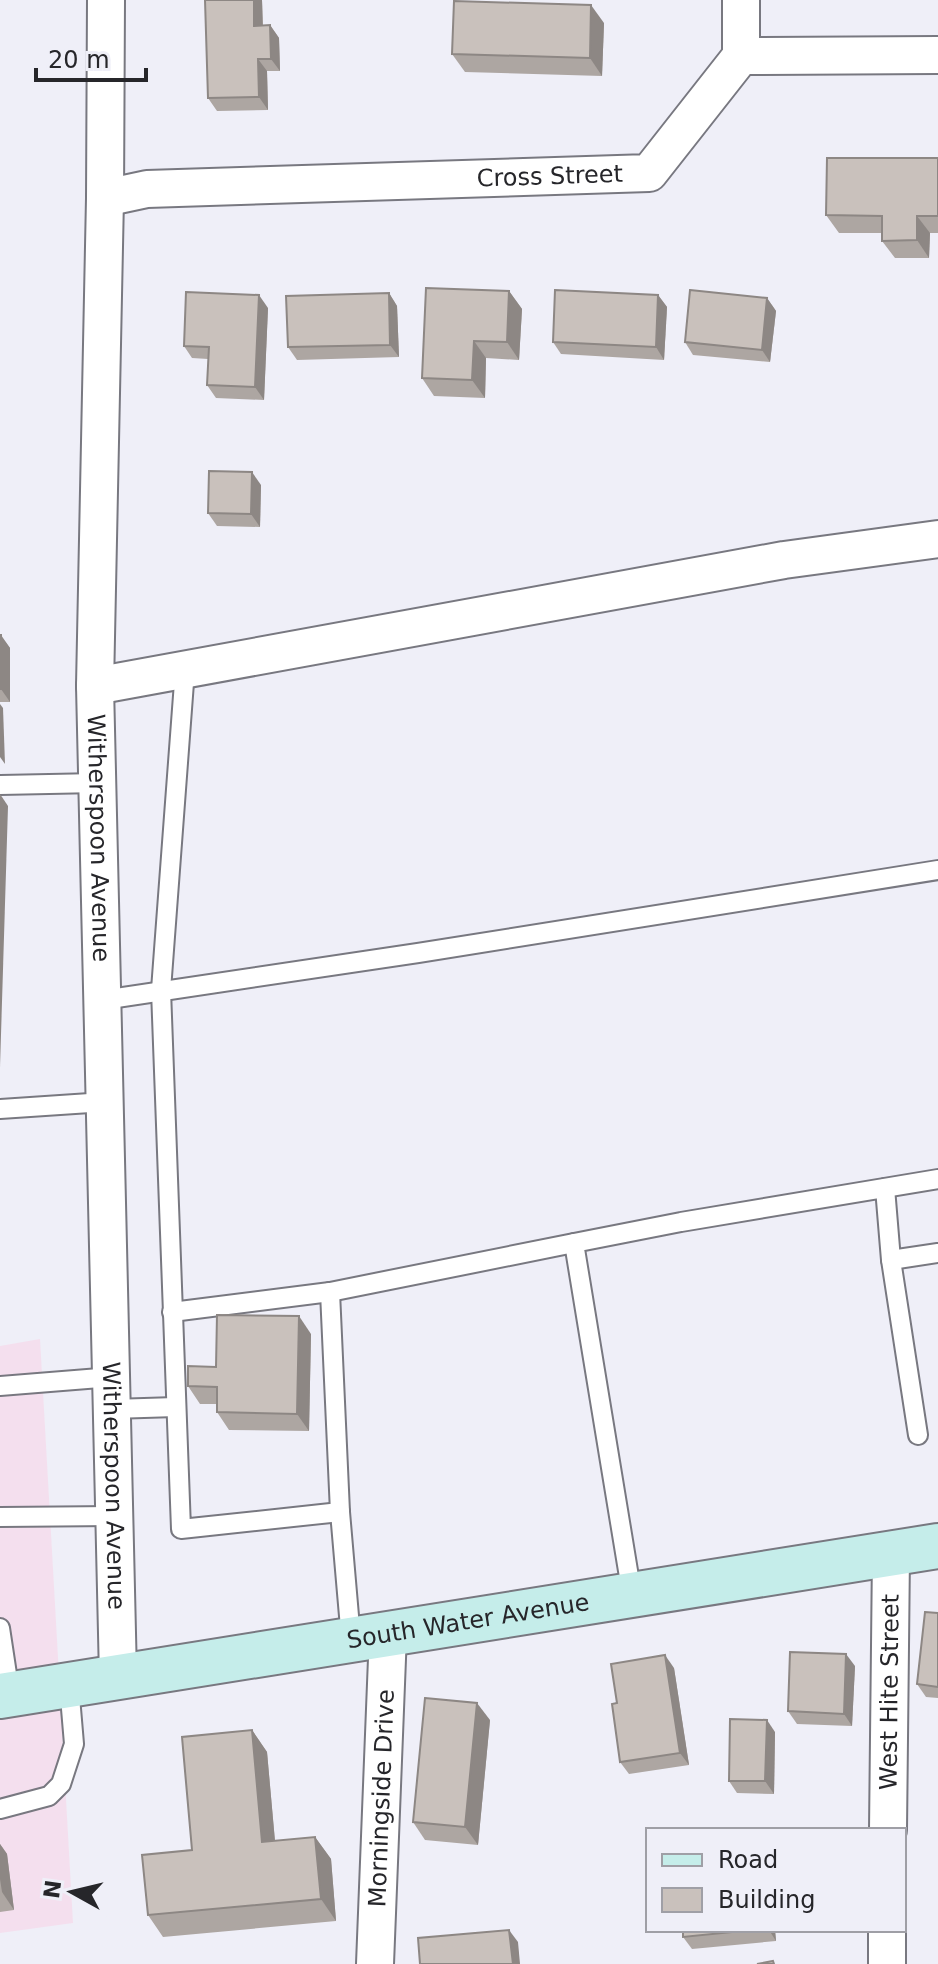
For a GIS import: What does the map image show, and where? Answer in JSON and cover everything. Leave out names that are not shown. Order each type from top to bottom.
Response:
[{"type":"main road","name":"South Water Avenue","points":[[5,1695],[938,1546]]},
{"type":"street","name":"Witherspoon Avenue","points":[[106,0],[95,686],[118,1676]]},
{"type":"street","points":[[741,0],[741,56],[938,55]]},
{"type":"street","name":"Cross Street","points":[[105,198],[147,189],[649,173],[741,56]]},
{"type":"street","points":[[95,686],[784,560],[938,539]]},
{"type":"street","name":"West Hite Street","points":[[888,1828],[891,1554]]},
{"type":"street","name":"Morningside Drive","points":[[369,1636],[375,1964]]},
{"type":"street","points":[[887,1932],[887,1964]]},
{"type":"lane","points":[[185,669],[161,990],[181,1529],[340,1512]]},
{"type":"lane","points":[[0,785],[98,783]]},
{"type":"lane","points":[[103,1000],[938,870]]},
{"type":"lane","points":[[0,1109],[105,1102]]},
{"type":"lane","points":[[172,1312],[330,1292],[681,1222],[938,1179]]},
{"type":"lane","points":[[885,1188],[891,1260],[918,1435]]},
{"type":"lane","points":[[574,1243],[632,1595]]},
{"type":"lane","points":[[891,1260],[938,1253]]},
{"type":"lane","points":[[330,1292],[340,1512],[369,1636]]},
{"type":"lane","points":[[0,1386],[112,1393],[176,1407]]},
{"type":"lane","points":[[0,1517],[114,1516]]},
{"type":"lane","points":[[0,1628],[5,1695]]},
{"type":"lane","points":[[0,1809],[49,1796],[61,1784],[74,1744],[69,1685]]},
{"type":"shaded area","points":[[40,1339],[73,1923],[0,1933],[0,1346]]},
{"type":"building","points":[[205,0],[254,0],[254,26],[270,25],[271,59],[258,59],[259,97],[208,98]]},
{"type":"building","points":[[454,1],[591,5],[590,58],[452,54]]},
{"type":"building","points":[[827,158],[938,158],[938,216],[917,216],[917,240],[882,241],[882,216],[826,215]]},
{"type":"building","points":[[426,288],[509,291],[507,342],[474,341],[472,380],[422,378]]},
{"type":"building","points":[[555,290],[658,295],[656,347],[553,342]]},
{"type":"building","points":[[690,290],[767,298],[762,350],[685,342]]},
{"type":"building","points":[[186,292],[259,295],[255,387],[207,385],[209,347],[184,346]]},
{"type":"building","points":[[389,293],[390,345],[288,347],[286,296]]},
{"type":"building","points":[[209,471],[252,472],[251,514],[208,513]]},
{"type":"building","points":[[1,635],[1,689],[0,689]]},
{"type":"building","points":[[217,1315],[299,1316],[297,1414],[217,1412],[217,1387],[188,1386],[188,1366],[216,1367]]},
{"type":"building","points":[[925,1612],[938,1613],[938,1687],[917,1684]]},
{"type":"building","points":[[790,1652],[846,1654],[844,1714],[788,1711]]},
{"type":"building","points":[[665,1655],[680,1753],[620,1762],[612,1704],[617,1703],[611,1664]]},
{"type":"building","points":[[425,1698],[477,1703],[465,1827],[413,1822]]},
{"type":"building","points":[[730,1719],[767,1720],[765,1781],[729,1781]]},
{"type":"building","points":[[252,1730],[262,1842],[315,1837],[321,1899],[148,1915],[142,1855],[192,1850],[182,1737]]},
{"type":"building","points":[[509,1930],[513,1964],[420,1964],[418,1938]]},
{"type":"building","points":[[683,1932],[732,1932],[683,1937]]}]
